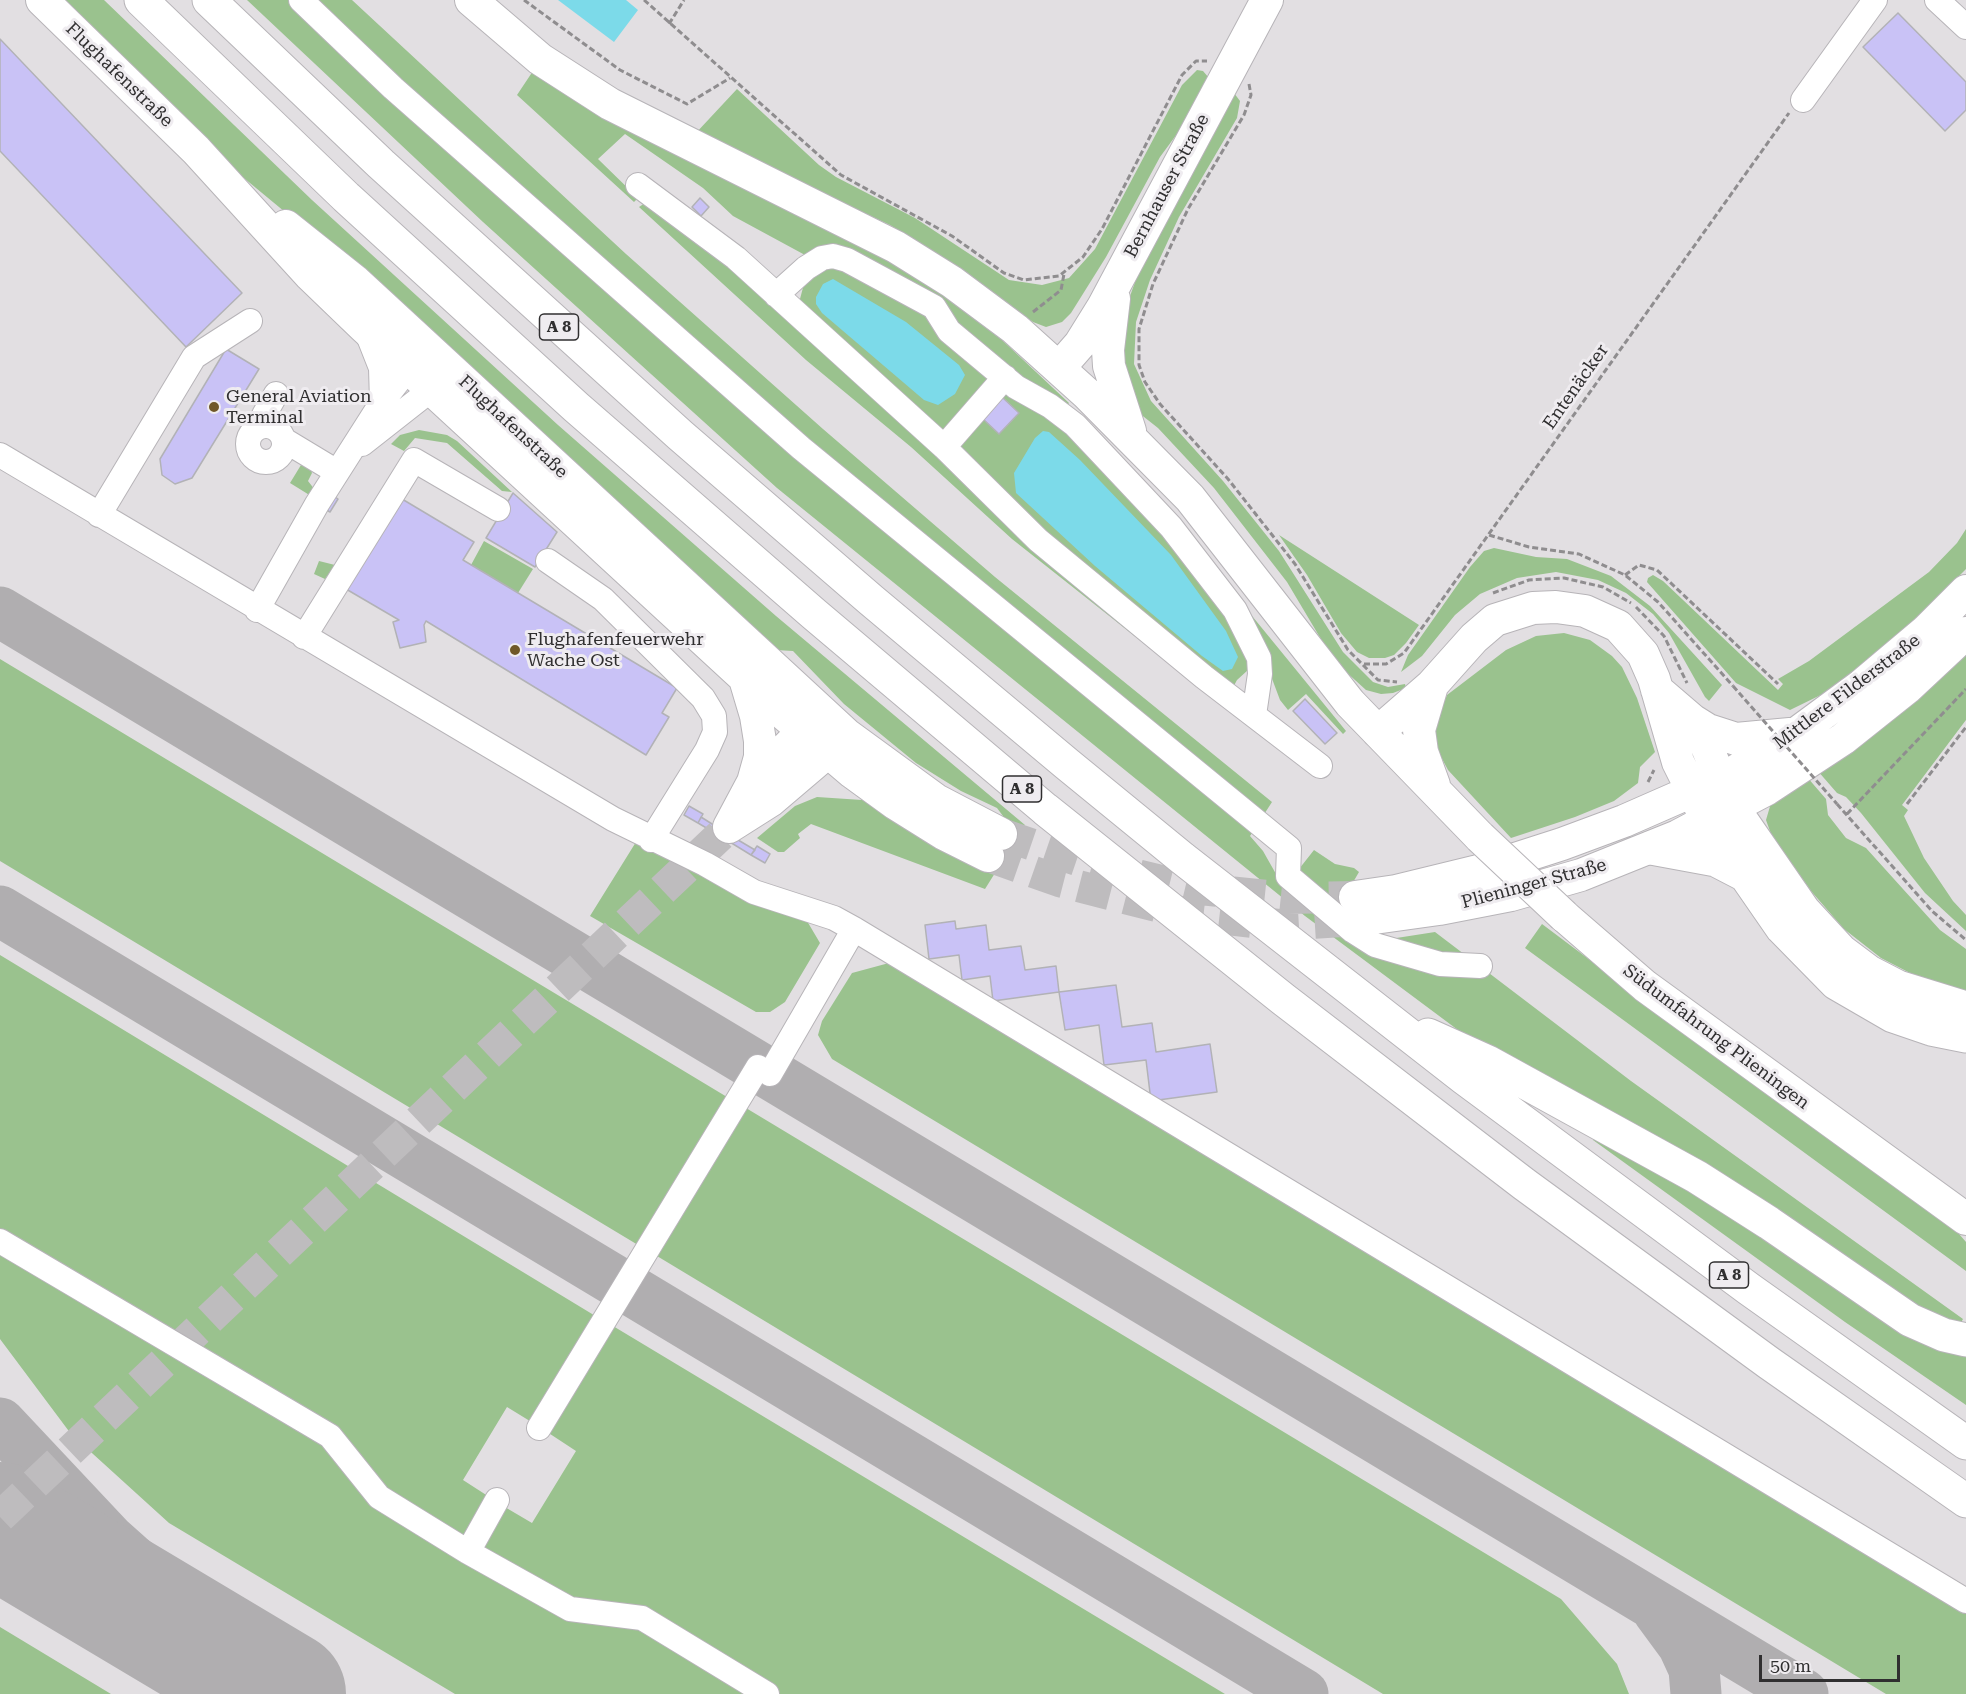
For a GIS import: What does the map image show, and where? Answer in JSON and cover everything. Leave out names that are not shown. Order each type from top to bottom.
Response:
[{"type":"highway","name":"A 8","points":[[141,0],[346,196],[567,399],[805,607],[1046,809],[1283,999],[1524,1184],[1769,1363],[1966,1501]]},
{"type":"highway","name":"A 8","points":[[209,0],[373,156],[559,327],[803,542],[1173,851],[1377,1012],[1739,1283],[1966,1443]]},
{"type":"highway","points":[[1713,800],[1743,874],[1801,950],[1846,991],[1893,1016],[1917,1025],[1966,1036]]},
{"type":"highway","points":[[1713,800],[1804,911],[1841,951],[1869,972],[1898,987],[1966,1008]]},
{"type":"highway","points":[[1651,848],[1716,860],[1743,874]]},
{"type":"highway","points":[[1377,1012],[1488,1062],[1640,1144],[1769,1223],[1897,1312],[1933,1331],[1966,1340]]},
{"type":"main road","name":"Flughafenstraße","points":[[42,0],[196,150],[304,268],[364,327],[429,375],[813,722]]},
{"type":"main road","name":"Südumfahrung Plieningen","points":[[471,0],[540,59],[610,104],[857,226],[943,294],[1015,329],[1059,368],[1201,510],[1310,655],[1378,732],[1480,837],[1564,916],[1645,986],[1966,1219]]},
{"type":"main road","name":"Bernhauser Straße","points":[[1059,368],[1088,333],[1267,0]]},
{"type":"main road","name":"Flughafenstraße","points":[[196,150],[355,281],[429,375],[745,678],[813,722]]},
{"type":"main road","points":[[1116,283],[1108,340],[1109,366],[1134,441]]},
{"type":"main road","name":"Mittlere Filderstraße","points":[[1713,800],[1908,647],[1966,591]]},
{"type":"main road","points":[[1378,732],[1432,685],[1469,643],[1495,620],[1521,610],[1556,607],[1597,615],[1623,629],[1643,654],[1657,690],[1678,762],[1713,800]]},
{"type":"main road","name":"Mittlere Filderstraße","points":[[1713,800],[1796,771],[1860,727],[1927,671],[1966,633]]},
{"type":"main road","points":[[745,678],[756,716],[760,757],[753,782],[729,827],[770,801],[838,744]]},
{"type":"main road","points":[[1432,685],[1419,730],[1422,752],[1438,794]]},
{"type":"main road","points":[[1657,690],[1692,720],[1708,730],[1736,739],[1797,734]]},
{"type":"main road","points":[[1692,720],[1704,740],[1713,800]]},
{"type":"main road","points":[[753,782],[813,722],[915,816],[994,845]]},
{"type":"main road","name":"Plieninger Straße","points":[[1713,800],[1651,848],[1581,875],[1511,895],[1438,909],[1358,908],[1396,891],[1497,865],[1604,830],[1713,800]]},
{"type":"street","points":[[301,0],[409,102],[801,448],[1289,848],[1288,876],[1353,931],[1375,945],[1444,965],[1480,966]]},
{"type":"street","points":[[1803,100],[1875,0]]},
{"type":"street","points":[[1937,0],[1966,27]]},
{"type":"street","points":[[638,185],[729,252],[944,447],[1038,540],[1320,766]]},
{"type":"street","points":[[776,295],[810,265],[830,256],[943,294],[949,331],[1019,389],[1058,412],[1089,439],[1171,526],[1226,596],[1252,640],[1259,658],[1260,674],[1254,715]]},
{"type":"street","points":[[99,515],[194,357],[250,321]]},
{"type":"street","points":[[364,327],[381,368],[381,402]]},
{"type":"street","points":[[257,610],[337,472],[381,402],[397,382],[429,375]]},
{"type":"street","points":[[352,450],[429,375]]},
{"type":"street","points":[[944,447],[1005,377]]},
{"type":"street","points":[[276,394],[264,415],[275,433],[337,472]]},
{"type":"street","points":[[0,455],[257,610],[651,840],[705,864],[754,892],[834,918],[854,929],[1966,1601]]},
{"type":"street","points":[[304,637],[414,460],[498,509]]},
{"type":"street","points":[[548,561],[603,599],[704,698],[714,717],[715,732],[707,750],[651,840]]},
{"type":"street","points":[[539,1428],[854,929]]},
{"type":"street","points":[[0,1241],[330,1436],[379,1497],[468,1552],[570,1609],[642,1618],[767,1694]]},
{"type":"street","points":[[468,1552],[497,1500]]},
{"type":"path","points":[[524,0],[620,70],[687,104],[730,78]]},
{"type":"path","points":[[644,0],[841,175],[952,236],[1004,273],[1019,279],[1033,280],[1064,274],[1081,260],[1095,241],[1185,71],[1196,61],[1203,59],[1229,70],[1250,84],[1249,104],[1188,209],[1155,278],[1139,329],[1139,365],[1152,394],[1264,522],[1304,577],[1340,639],[1378,680],[1401,681]]},
{"type":"path","points":[[669,24],[684,0]]},
{"type":"path","name":"Entenäcker","points":[[1360,662],[1369,666],[1381,665],[1402,656],[1703,231],[1793,107],[1803,100]]},
{"type":"path","points":[[1015,329],[1059,292],[1064,283],[1064,274]]},
{"type":"path","points":[[1489,535],[1529,547],[1579,554],[1625,575],[1658,602],[1925,904],[1966,940]]},
{"type":"path","points":[[1625,575],[1642,565],[1662,574],[1778,684]]},
{"type":"path","points":[[1487,596],[1516,583],[1551,578],[1579,580],[1612,591],[1634,605],[1659,631],[1671,648],[1689,685]]},
{"type":"path","points":[[1847,814],[1966,689]]},
{"type":"path","points":[[1907,804],[1966,727]]},
{"type":"green space","points":[[57,0],[104,0],[312,200],[558,425],[776,616],[1025,825],[985,889],[811,824],[798,834],[800,838],[784,852],[778,852],[757,838],[795,806],[817,797],[862,800],[1004,827],[1003,816],[997,808],[961,791],[916,763],[844,704],[793,651],[776,650],[343,260],[227,164]]},
{"type":"green space","points":[[247,0],[352,0],[626,254],[823,429],[995,577],[1272,802],[1250,836],[1263,851],[1276,874],[1288,883],[1314,850],[1335,864],[1354,868],[1359,872],[1352,884],[1351,919],[1390,939],[1435,932],[1631,1081],[1963,1319],[1958,1328],[1942,1323],[1462,1033],[1305,916],[777,488],[483,222]]},
{"type":"green space","points":[[537,65],[926,282],[1002,340],[1069,403],[1057,420],[1239,600],[1346,731],[1343,734],[1306,694],[1288,710],[1280,700],[1271,676],[1248,670],[1237,680],[1223,706],[1012,539],[911,447],[806,360],[639,207],[645,203],[711,246],[784,313],[800,299],[805,280],[805,255],[733,216],[703,188],[625,134],[598,159],[638,198],[634,202],[517,95]]},
{"type":"green space","points":[[1197,70],[1203,71],[1209,78],[1199,104],[1160,157],[1106,257],[1071,313],[1062,322],[1046,327],[1033,322],[966,272],[890,225],[695,134],[737,89],[819,165],[836,177],[915,218],[1009,280],[1042,285],[1069,278],[1095,249],[1182,85]]},
{"type":"green space","points":[[1234,93],[1240,101],[1237,118],[1179,217],[1150,280],[1136,322],[1134,364],[1151,401],[1223,481],[1279,551],[1343,652],[1373,682],[1388,687],[1405,684],[1406,688],[1393,693],[1381,694],[1366,690],[1334,661],[1287,582],[1214,488],[1158,428],[1139,413],[1122,386],[1125,310],[1143,260]]},
{"type":"green space","points":[[419,430],[447,435],[457,441],[512,492],[502,491],[447,443],[415,438],[404,451],[391,444],[400,435]]},
{"type":"green space","points":[[301,465],[310,468],[312,473],[308,481],[315,490],[311,496],[290,483]]},
{"type":"green space","points":[[1966,529],[1966,569],[1912,624],[1833,689],[1790,710],[1736,683],[1647,582],[1648,578],[1653,575],[1663,581],[1778,690],[1783,684],[1778,679],[1809,661],[1929,572],[1957,543]]},
{"type":"green space","points":[[1279,535],[1419,625],[1406,643],[1394,655],[1385,658],[1369,658],[1357,652],[1341,633],[1307,575]]},
{"type":"green space","points":[[484,541],[533,569],[518,593],[471,565]]},
{"type":"green space","points":[[1494,548],[1536,557],[1567,559],[1611,576],[1650,606],[1722,685],[1709,701],[1669,633],[1653,614],[1626,593],[1598,580],[1556,572],[1517,578],[1480,594],[1455,615],[1422,656],[1401,672],[1408,655],[1470,567],[1484,551]]},
{"type":"green space","points":[[319,561],[335,565],[325,579],[314,574]]},
{"type":"green space","points":[[1564,633],[1590,640],[1612,656],[1622,667],[1637,698],[1655,752],[1640,767],[1638,783],[1614,801],[1575,817],[1511,838],[1448,770],[1439,753],[1434,725],[1447,695],[1506,650],[1536,636]]},
{"type":"green space","points":[[1966,650],[1966,720],[1902,805],[1908,810],[1904,816],[1924,858],[1953,901],[1966,915],[1966,931],[1925,893],[1861,813],[1846,797],[1837,793],[1817,770]]},
{"type":"green space","points":[[0,659],[732,1100],[643,1248],[0,861]]},
{"type":"green space","points":[[1807,777],[1826,799],[1828,815],[1846,838],[1866,848],[1940,930],[1966,949],[1966,992],[1910,973],[1881,958],[1844,929],[1811,891],[1771,834],[1766,820],[1771,803]]},
{"type":"green space","points":[[636,842],[807,921],[820,943],[785,1002],[770,1012],[756,1012],[590,916]]},
{"type":"green space","points":[[1542,924],[1788,1109],[1953,1227],[1966,1242],[1966,1271],[1525,948]]},
{"type":"green space","points":[[0,955],[602,1320],[538,1426],[507,1407],[463,1480],[494,1500],[467,1547],[384,1493],[332,1429],[0,1235]]},
{"type":"green space","points":[[889,963],[1966,1609],[1966,1694],[1886,1694],[832,1059],[818,1035],[822,1021],[852,973]]},
{"type":"green space","points":[[741,1105],[1561,1599],[1617,1664],[1629,1694],[1383,1694],[652,1253]]},
{"type":"green space","points":[[1597,1130],[1966,1354],[1966,1405],[1845,1322],[1593,1140]]},
{"type":"green space","points":[[0,1247],[327,1441],[375,1503],[568,1614],[641,1623],[758,1694],[455,1694],[169,1523],[71,1434],[0,1339]]},
{"type":"green space","points":[[608,1323],[1225,1694],[778,1694],[645,1614],[570,1603],[472,1549],[498,1503],[532,1523],[576,1451],[541,1428]]},
{"type":"green space","points":[[0,1627],[111,1694],[0,1694]]},
{"type":"water","points":[[558,0],[626,0],[638,10],[614,42]]},
{"type":"water","points":[[833,279],[906,322],[959,365],[965,375],[955,394],[938,405],[924,400],[822,313],[816,304],[816,297],[823,284]]},
{"type":"water","points":[[1043,431],[1049,432],[1080,460],[1171,555],[1226,631],[1238,657],[1232,669],[1223,671],[1202,656],[1095,566],[1016,493],[1014,473],[1035,438]]},
{"type":"building","points":[[1898,13],[1966,82],[1966,110],[1945,131],[1863,47]]},
{"type":"building","points":[[0,39],[242,293],[186,347],[0,151]]},
{"type":"building","points":[[700,198],[709,207],[701,216],[692,207]]},
{"type":"building","name":"General Aviation Terminal","points":[[226,349],[259,369],[192,478],[175,484],[162,475],[160,459]]},
{"type":"building","points":[[1002,397],[1019,413],[999,434],[982,418]]},
{"type":"building","points":[[513,493],[557,532],[535,567],[486,538]]},
{"type":"building","points":[[331,494],[338,499],[330,512],[323,508]]},
{"type":"building","points":[[402,499],[474,542],[463,560],[677,688],[662,713],[669,717],[646,755],[426,621],[424,625],[426,642],[400,648],[393,622],[399,620],[346,589]]},
{"type":"building","points":[[1305,699],[1337,733],[1325,744],[1293,711]]},
{"type":"building","points":[[689,806],[703,814],[698,823],[684,815]]},
{"type":"building","points":[[701,817],[728,834],[725,839],[698,823]]},
{"type":"building","points":[[728,834],[755,850],[751,855],[725,839]]},
{"type":"building","points":[[757,846],[770,854],[765,863],[751,855]]},
{"type":"building","points":[[955,921],[956,929],[986,925],[989,950],[1021,946],[1025,970],[1056,966],[1059,992],[993,1001],[990,976],[962,980],[959,955],[929,959],[925,925]]},
{"type":"building","points":[[1116,985],[1122,1027],[1152,1023],[1156,1052],[1210,1044],[1217,1092],[1151,1101],[1146,1060],[1104,1065],[1099,1025],[1065,1030],[1059,992]]},
{"type":"taxiway","points":[[0,612],[1803,1694]]},
{"type":"taxiway","points":[[0,911],[1303,1694]]},
{"type":"taxiway","points":[[0,1423],[109,1539],[211,1630],[293,1694]]},
{"type":"taxiway","points":[[1658,1611],[1683,1645],[1694,1669],[1696,1694]]},
{"type":"runway","points":[[0,1525],[283,1694]]},
{"type":"tunnel","points":[[0,1517],[729,827]]},
{"type":"tunnel","points":[[1001,834],[1080,861],[1190,888],[1287,898],[1355,897]]},
{"type":"tunnel","points":[[988,856],[1059,881],[1191,915],[1279,925],[1360,920]]},
{"type":"place","name":"General Aviation Terminal","points":[[214,407]]},
{"type":"place","name":"Flughafenfeuerwehr Wache Ost","points":[[515,650]]}]
